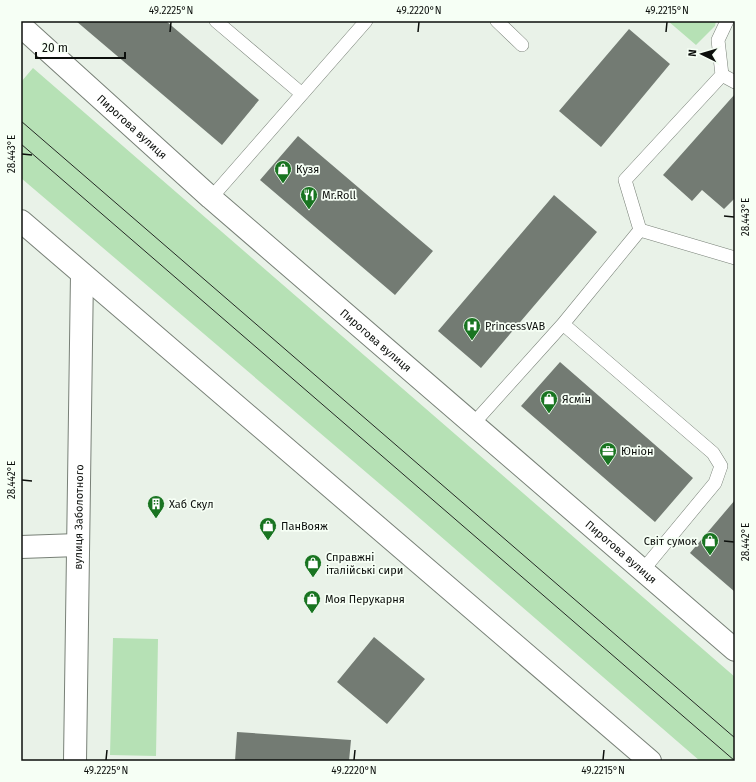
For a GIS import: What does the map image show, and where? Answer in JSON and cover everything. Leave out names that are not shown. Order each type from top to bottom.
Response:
[{"type":"street","name":"Пирогова вулиця","points":[[21,26],[211,198],[734,647]]},
{"type":"street","points":[[21,221],[650,761]]},
{"type":"street","name":"вулиця Заболотного","points":[[75,761],[82,274]]},
{"type":"street","points":[[21,547],[78,546]]},
{"type":"lane","points":[[216,21],[302,94]]},
{"type":"lane","points":[[211,198],[366,21]]},
{"type":"lane","points":[[497,21],[522,45]]},
{"type":"lane","points":[[640,230],[625,180],[722,75],[718,40],[727,21]]},
{"type":"lane","points":[[722,75],[735,82]]},
{"type":"lane","points":[[640,230],[735,258]]},
{"type":"lane","points":[[473,424],[563,324],[640,230]]},
{"type":"lane","points":[[563,324],[713,453],[721,466],[715,483],[643,570]]},
{"type":"green space","points":[[668,21],[716,21],[715,26],[696,45]]},
{"type":"green space","points":[[33,68],[735,677],[735,761],[700,761],[401,502],[21,178],[21,82]]},
{"type":"green space","points":[[113,638],[158,639],[156,756],[110,755]]},
{"type":"building","points":[[76,21],[166,21],[259,100],[222,145]]},
{"type":"building","points":[[629,29],[670,64],[601,147],[559,111]]},
{"type":"building","points":[[735,94],[735,198],[724,209],[702,190],[692,201],[663,175]]},
{"type":"building","points":[[298,136],[433,251],[395,295],[260,180]]},
{"type":"building","points":[[554,195],[597,232],[481,368],[438,331]]},
{"type":"building","points":[[560,362],[693,478],[655,522],[521,406]]},
{"type":"building","points":[[735,500],[735,592],[690,553]]},
{"type":"building","points":[[374,637],[425,679],[387,724],[337,682]]},
{"type":"building","points":[[237,732],[351,740],[349,761],[235,761]]},
{"type":"tram line","points":[[21,121],[735,738]]},
{"type":"tram line","points":[[21,144],[735,761]]},
{"type":"place","name":"Кузя","points":[[283,184]]},
{"type":"place","name":"Mr.Roll","points":[[309,210]]},
{"type":"place","name":"PrincessVAB","points":[[472,341]]},
{"type":"place","name":"Ясмін","points":[[549,414]]},
{"type":"place","name":"Юніон","points":[[608,466]]},
{"type":"place","name":"Хаб Скул","points":[[156,519]]},
{"type":"place","name":"ПанВояж","points":[[268,541]]},
{"type":"place","name":"Світ сумок","points":[[710,556]]},
{"type":"place","name":"Справжні італійські сири","points":[[313,578]]},
{"type":"place","name":"Моя Перукарня","points":[[312,614]]}]
